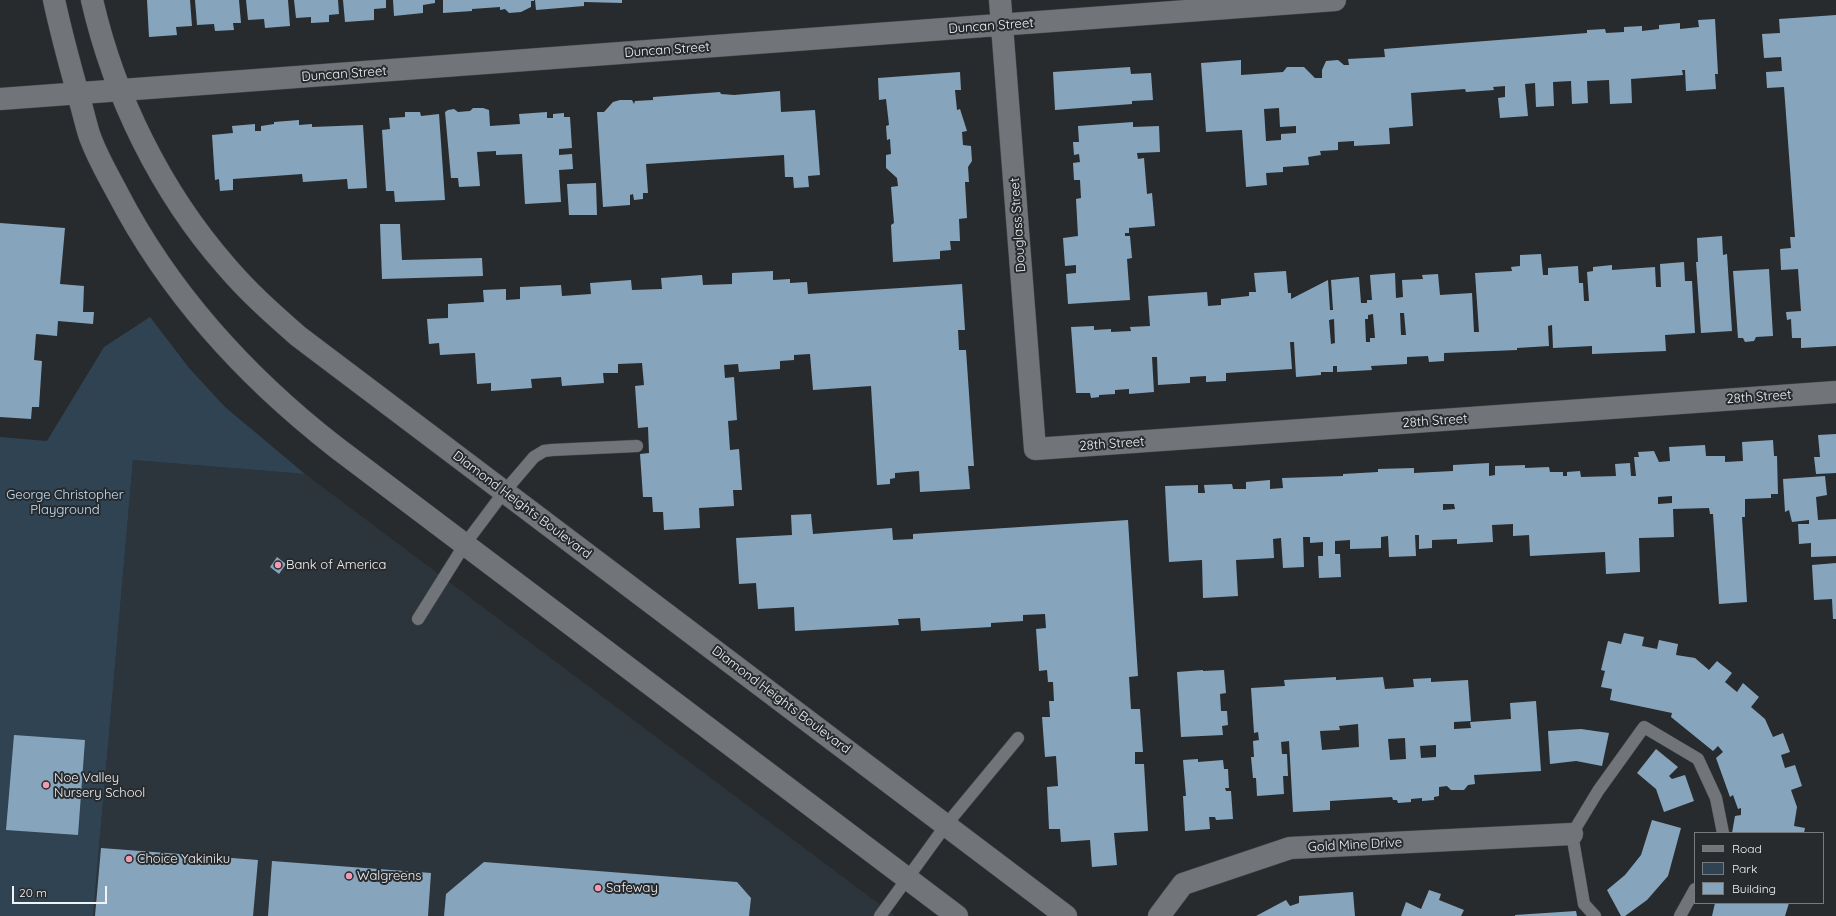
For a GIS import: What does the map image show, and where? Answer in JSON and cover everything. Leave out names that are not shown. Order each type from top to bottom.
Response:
[{"type":"street","points":[[54,0],[67,57],[89,135],[128,212],[164,271],[207,327],[248,371],[296,415],[957,916]]},
{"type":"street","name":"Diamond Heights Boulevard","points":[[92,0],[107,57],[120,90],[137,129],[162,176],[193,224],[225,266],[260,302],[298,336],[1066,916]]},
{"type":"street","name":"Douglass Street","points":[[1000,0],[1035,450]]},
{"type":"street","name":"Duncan Street","points":[[0,99],[1335,0]]},
{"type":"street","name":"28th Street","points":[[1035,450],[1836,392]]},
{"type":"street","name":"Gold Mine Drive","points":[[1159,916],[1183,884],[1290,848],[1572,834]]},
{"type":"lane","points":[[418,619],[465,544],[504,492],[534,457],[544,451],[637,446]]},
{"type":"lane","points":[[1595,916],[1584,904],[1572,834],[1598,791],[1644,727],[1698,759],[1716,798],[1722,832]]},
{"type":"lane","points":[[880,916],[946,825],[1018,738]]},
{"type":"lane","points":[[1680,916],[1694,891]]},
{"type":"shaded area","points":[[133,460],[305,474],[895,916],[93,916]]},
{"type":"green space","name":"George Christopher Playground","points":[[150,317],[189,368],[225,407],[305,474],[133,460],[93,916],[0,916],[0,437],[47,441],[104,347]]},
{"type":"building","points":[[147,0],[190,0],[192,26],[176,27],[177,35],[149,37]]},
{"type":"building","points":[[195,0],[239,0],[241,23],[233,23],[234,30],[215,31],[214,24],[197,25]]},
{"type":"building","points":[[246,0],[288,0],[290,26],[265,28],[264,19],[248,20]]},
{"type":"building","points":[[294,0],[338,0],[339,14],[329,15],[329,22],[311,23],[311,17],[296,18]]},
{"type":"building","points":[[343,0],[386,0],[386,8],[374,9],[374,20],[345,22]]},
{"type":"building","points":[[393,0],[435,0],[435,3],[423,5],[423,13],[394,16]]},
{"type":"building","points":[[443,0],[534,1],[531,1],[531,7],[521,12],[509,13],[505,9],[500,10],[500,7],[443,13]]},
{"type":"building","points":[[535,0],[622,0],[622,3],[584,2],[584,6],[536,10]]},
{"type":"building","points":[[1836,15],[1836,346],[1801,348],[1801,338],[1792,338],[1791,319],[1787,320],[1786,312],[1801,311],[1798,269],[1781,270],[1780,249],[1791,248],[1790,237],[1795,237],[1784,87],[1767,88],[1766,72],[1782,71],[1781,57],[1764,58],[1762,34],[1780,33],[1779,19]]},
{"type":"building","points":[[1715,19],[1718,74],[1715,74],[1716,89],[1686,91],[1685,70],[1682,70],[1683,75],[1631,79],[1632,103],[1610,104],[1609,80],[1587,81],[1588,103],[1572,104],[1571,81],[1553,82],[1554,106],[1536,107],[1535,83],[1525,84],[1528,116],[1500,118],[1498,98],[1505,97],[1505,86],[1493,87],[1494,90],[1466,92],[1465,89],[1411,93],[1413,126],[1389,128],[1390,144],[1354,146],[1354,141],[1338,142],[1338,150],[1320,151],[1321,155],[1308,157],[1309,165],[1283,167],[1283,172],[1266,173],[1267,185],[1246,187],[1242,130],[1206,132],[1201,63],[1241,60],[1241,75],[1283,72],[1287,67],[1304,67],[1315,78],[1322,78],[1322,70],[1326,61],[1338,60],[1344,65],[1349,65],[1348,59],[1385,57],[1384,49],[1587,33],[1587,30],[1605,29],[1606,33],[1624,32],[1624,27],[1642,26],[1642,31],[1659,29],[1659,25],[1680,23],[1680,29],[1699,27],[1698,20]],"holes":[[[1279,108],[1280,127],[1296,126],[1296,133],[1281,134],[1281,140],[1266,141],[1264,109]]]},
{"type":"building","points":[[1130,67],[1131,74],[1151,73],[1153,100],[1132,101],[1132,104],[1055,110],[1053,72]]},
{"type":"building","points":[[960,72],[961,90],[955,90],[957,110],[960,109],[967,131],[962,132],[963,145],[971,146],[972,161],[968,167],[969,182],[965,182],[967,218],[959,219],[960,241],[950,241],[951,250],[940,251],[940,259],[893,262],[891,225],[894,223],[891,187],[898,186],[897,178],[886,168],[886,155],[891,154],[890,139],[887,140],[886,126],[889,125],[886,99],[879,100],[878,78]]},
{"type":"building","points":[[780,91],[781,112],[815,110],[820,175],[808,176],[809,187],[794,188],[793,177],[785,177],[784,155],[646,164],[648,193],[643,193],[643,199],[634,200],[633,194],[630,195],[630,205],[603,207],[597,112],[604,112],[613,102],[620,100],[632,100],[634,104],[635,101],[653,100],[653,97],[720,92],[721,94],[734,95]]},
{"type":"building","points":[[473,108],[483,108],[489,110],[490,126],[520,124],[519,114],[547,112],[547,118],[553,118],[553,114],[564,113],[564,117],[570,117],[572,148],[559,149],[559,155],[572,154],[573,169],[559,170],[561,202],[525,204],[522,154],[496,155],[496,151],[477,152],[480,186],[459,187],[458,178],[451,178],[445,112],[454,109],[458,112],[470,111]]},
{"type":"building","points":[[405,112],[420,112],[421,116],[439,114],[445,200],[395,202],[394,191],[386,191],[382,130],[390,129],[389,118],[405,117]]},
{"type":"building","points":[[299,120],[299,125],[312,124],[312,127],[363,125],[367,188],[348,189],[347,179],[303,182],[302,174],[233,179],[233,190],[220,191],[219,179],[215,180],[212,135],[233,133],[232,126],[255,124],[255,131],[261,131],[261,126],[274,124],[274,122]]},
{"type":"building","points":[[1133,122],[1133,127],[1159,126],[1160,152],[1137,153],[1138,159],[1144,158],[1147,194],[1152,193],[1155,226],[1129,228],[1129,233],[1125,233],[1125,236],[1130,236],[1132,258],[1127,259],[1130,300],[1068,304],[1066,274],[1076,273],[1076,265],[1065,266],[1063,238],[1078,236],[1076,199],[1081,198],[1080,180],[1074,180],[1073,163],[1080,162],[1079,154],[1074,155],[1073,142],[1079,142],[1078,126]]},
{"type":"building","points":[[596,183],[597,215],[569,215],[567,184]]},
{"type":"building","points":[[0,223],[65,228],[60,284],[84,286],[83,312],[94,312],[93,324],[58,321],[57,336],[36,334],[34,360],[42,361],[39,407],[32,407],[31,419],[0,417]]},
{"type":"building","points":[[380,224],[400,224],[402,260],[482,258],[483,276],[382,279]]},
{"type":"building","points":[[1722,236],[1723,255],[1727,254],[1732,331],[1701,333],[1696,262],[1698,262],[1697,238]]},
{"type":"building","points":[[1541,254],[1543,275],[1548,275],[1548,268],[1578,266],[1579,283],[1583,283],[1584,301],[1589,301],[1587,272],[1593,271],[1593,267],[1612,265],[1612,270],[1655,267],[1656,287],[1661,287],[1660,264],[1684,262],[1685,281],[1692,281],[1695,333],[1665,335],[1666,351],[1592,354],[1592,346],[1553,348],[1552,325],[1548,326],[1549,346],[1517,348],[1517,350],[1444,353],[1444,361],[1429,362],[1428,356],[1407,357],[1407,364],[1371,366],[1372,370],[1337,372],[1337,366],[1333,366],[1333,372],[1321,372],[1321,375],[1296,377],[1294,342],[1290,342],[1292,369],[1226,373],[1226,381],[1206,382],[1206,376],[1190,377],[1190,383],[1158,385],[1157,357],[1152,357],[1154,392],[1129,394],[1129,389],[1115,390],[1115,394],[1099,395],[1099,397],[1091,398],[1090,393],[1076,393],[1071,327],[1094,326],[1094,330],[1111,329],[1111,332],[1131,331],[1130,327],[1150,326],[1148,296],[1207,292],[1208,306],[1221,305],[1221,299],[1249,296],[1249,292],[1256,292],[1254,273],[1286,271],[1288,293],[1291,293],[1291,299],[1328,280],[1330,310],[1333,310],[1331,280],[1359,277],[1361,303],[1367,303],[1367,300],[1372,300],[1370,275],[1395,273],[1396,298],[1403,297],[1402,280],[1423,279],[1422,275],[1438,274],[1440,295],[1472,293],[1474,332],[1479,332],[1475,273],[1512,271],[1511,267],[1520,266],[1520,255]],"holes":[[[1400,313],[1404,313],[1406,335],[1401,335]],[[1373,314],[1375,338],[1370,338],[1370,342],[1366,342],[1365,319],[1368,319],[1368,315]],[[1334,319],[1335,343],[1331,344],[1329,320]]]},
{"type":"building","points":[[1769,269],[1773,336],[1756,337],[1754,341],[1745,342],[1743,338],[1738,338],[1733,271]]},
{"type":"building","points":[[773,271],[773,280],[790,279],[790,283],[807,282],[808,294],[962,284],[965,330],[958,330],[959,350],[966,350],[974,466],[968,466],[970,489],[920,492],[919,471],[895,473],[895,478],[890,479],[890,484],[877,485],[871,386],[813,390],[810,354],[794,355],[794,360],[780,361],[780,369],[739,372],[738,364],[724,365],[725,378],[734,377],[737,420],[728,421],[730,450],[739,449],[742,490],[733,490],[734,506],[699,508],[700,528],[664,530],[663,512],[653,512],[652,497],[643,497],[640,454],[649,453],[648,427],[638,428],[635,386],[644,385],[642,363],[618,364],[618,373],[603,373],[604,383],[562,386],[561,377],[531,379],[532,388],[491,391],[491,383],[477,384],[475,353],[440,355],[439,343],[429,344],[427,319],[448,318],[448,304],[484,302],[483,290],[506,289],[506,300],[520,299],[520,287],[561,285],[562,296],[591,294],[590,283],[631,280],[632,290],[662,289],[661,278],[702,275],[703,285],[732,284],[732,273]]},
{"type":"building","points":[[1836,434],[1836,473],[1816,474],[1814,457],[1820,457],[1818,435]]},
{"type":"building","points":[[1773,440],[1774,456],[1777,456],[1778,494],[1771,494],[1771,498],[1745,499],[1745,517],[1742,517],[1747,602],[1719,604],[1713,514],[1710,514],[1709,508],[1673,509],[1674,537],[1639,538],[1640,572],[1606,574],[1605,552],[1530,556],[1529,535],[1513,536],[1513,524],[1492,525],[1493,542],[1457,544],[1457,539],[1432,540],[1432,548],[1419,549],[1419,535],[1415,535],[1416,556],[1389,557],[1388,536],[1381,537],[1381,548],[1350,549],[1350,540],[1335,541],[1335,554],[1340,554],[1341,577],[1319,578],[1318,556],[1323,556],[1323,542],[1310,543],[1310,537],[1303,537],[1304,567],[1283,568],[1281,538],[1273,539],[1274,558],[1236,560],[1238,596],[1203,598],[1202,560],[1169,562],[1165,486],[1198,485],[1198,493],[1205,493],[1204,485],[1232,484],[1233,489],[1246,489],[1246,482],[1270,480],[1270,489],[1283,488],[1282,478],[1343,476],[1343,474],[1378,472],[1378,469],[1414,468],[1414,473],[1453,471],[1453,465],[1489,463],[1489,476],[1495,475],[1495,466],[1525,465],[1525,468],[1549,467],[1550,472],[1563,472],[1563,476],[1567,476],[1567,472],[1580,471],[1581,477],[1616,476],[1615,464],[1630,463],[1631,476],[1636,476],[1634,457],[1639,457],[1638,452],[1654,451],[1659,462],[1670,461],[1669,447],[1705,445],[1706,456],[1725,456],[1725,462],[1743,461],[1742,442]],"holes":[[[1672,496],[1672,503],[1658,504],[1658,497]],[[1443,504],[1454,504],[1455,509],[1443,510]]]},
{"type":"building","points":[[1825,476],[1827,495],[1816,497],[1818,520],[1836,519],[1836,556],[1811,557],[1811,543],[1799,544],[1798,524],[1809,524],[1809,520],[1792,522],[1789,510],[1785,512],[1783,479]]},
{"type":"building","points":[[811,514],[813,534],[892,528],[893,540],[913,539],[913,534],[1128,520],[1138,676],[1129,677],[1131,709],[1140,709],[1143,752],[1135,752],[1135,764],[1144,764],[1148,831],[1114,833],[1117,865],[1092,867],[1090,840],[1061,842],[1060,829],[1049,829],[1047,787],[1058,786],[1056,756],[1045,757],[1042,717],[1050,717],[1049,701],[1054,701],[1053,682],[1048,682],[1047,670],[1039,671],[1036,629],[1046,628],[1045,614],[1023,615],[1023,621],[991,623],[991,627],[921,631],[920,618],[898,619],[899,625],[795,631],[794,607],[758,609],[756,583],[739,584],[736,538],[792,535],[791,515]]},
{"type":"building","name":"Bank of America","points":[[277,557],[286,564],[279,574],[270,567]]},
{"type":"building","points":[[1836,563],[1836,619],[1833,619],[1832,599],[1814,600],[1812,565]]},
{"type":"building","points":[[1624,633],[1644,637],[1642,646],[1657,649],[1659,640],[1678,644],[1676,655],[1695,658],[1709,670],[1717,661],[1732,673],[1725,682],[1737,692],[1743,683],[1759,697],[1751,707],[1765,719],[1773,737],[1783,733],[1790,752],[1781,755],[1785,768],[1795,765],[1802,786],[1791,790],[1797,807],[1794,826],[1805,828],[1804,832],[1732,832],[1735,816],[1741,815],[1741,808],[1738,809],[1733,795],[1730,797],[1716,758],[1723,752],[1718,746],[1713,751],[1671,717],[1672,713],[1610,700],[1612,689],[1601,687],[1605,671],[1601,670],[1608,641],[1621,644]]},
{"type":"building","points":[[1224,670],[1226,693],[1220,694],[1221,711],[1227,711],[1228,725],[1222,726],[1223,735],[1181,737],[1177,672]]},
{"type":"building","points":[[1336,677],[1336,680],[1383,677],[1385,689],[1414,687],[1413,679],[1431,678],[1431,682],[1468,680],[1471,721],[1454,722],[1454,729],[1471,728],[1470,722],[1511,719],[1510,703],[1536,701],[1541,771],[1474,775],[1475,784],[1468,785],[1464,790],[1451,790],[1447,786],[1439,787],[1439,796],[1434,797],[1434,800],[1422,801],[1422,798],[1411,799],[1411,802],[1398,803],[1397,800],[1393,800],[1392,797],[1330,801],[1330,810],[1293,812],[1289,741],[1281,742],[1282,754],[1287,754],[1288,776],[1283,776],[1284,794],[1257,796],[1256,778],[1253,778],[1251,757],[1254,757],[1253,741],[1259,740],[1258,732],[1254,733],[1251,688],[1285,686],[1284,680]],"holes":[[[1358,724],[1359,747],[1322,750],[1320,731],[1340,730],[1339,726]],[[1405,738],[1406,759],[1390,760],[1388,739]],[[1436,745],[1436,757],[1421,758],[1420,746]]]},
{"type":"building","points":[[1581,729],[1609,733],[1602,766],[1576,761],[1550,764],[1548,731]]},
{"type":"building","name":"Noe Valley Nursery School","points":[[14,735],[85,740],[78,835],[6,830]]},
{"type":"building","points":[[1656,749],[1678,767],[1669,776],[1672,779],[1685,775],[1694,801],[1664,812],[1656,789],[1637,773]]},
{"type":"building","points":[[1198,759],[1198,762],[1223,760],[1224,769],[1228,769],[1229,788],[1225,788],[1226,791],[1231,791],[1233,819],[1216,820],[1215,817],[1209,817],[1210,829],[1185,831],[1183,796],[1186,796],[1183,760]]},
{"type":"building","points":[[1652,820],[1681,828],[1668,876],[1647,900],[1625,916],[1621,916],[1607,890],[1625,875],[1641,855]]},
{"type":"building","points":[[101,848],[258,860],[253,916],[95,916]]},
{"type":"building","points":[[272,861],[431,873],[428,916],[268,916]]},
{"type":"building","name":"Safeway","points":[[484,862],[737,882],[751,898],[749,916],[444,916],[446,894]]},
{"type":"building","points":[[1429,890],[1441,894],[1439,900],[1464,910],[1461,916],[1401,916],[1406,902],[1421,909]]},
{"type":"building","points":[[1353,892],[1355,916],[1256,916],[1286,900],[1290,906],[1299,903],[1299,896]]},
{"type":"building","points":[[1715,904],[1789,904],[1785,916],[1712,916]]},
{"type":"building","points":[[1576,911],[1577,916],[1515,916],[1515,915]]},
{"type":"place","name":"Bank of America","points":[[278,565]]},
{"type":"place","name":"Noe Valley Nursery School","points":[[46,785]]},
{"type":"place","name":"Choice Yakiniku","points":[[129,859]]},
{"type":"place","name":"Walgreens","points":[[349,876]]},
{"type":"place","name":"Safeway","points":[[598,888]]}]
